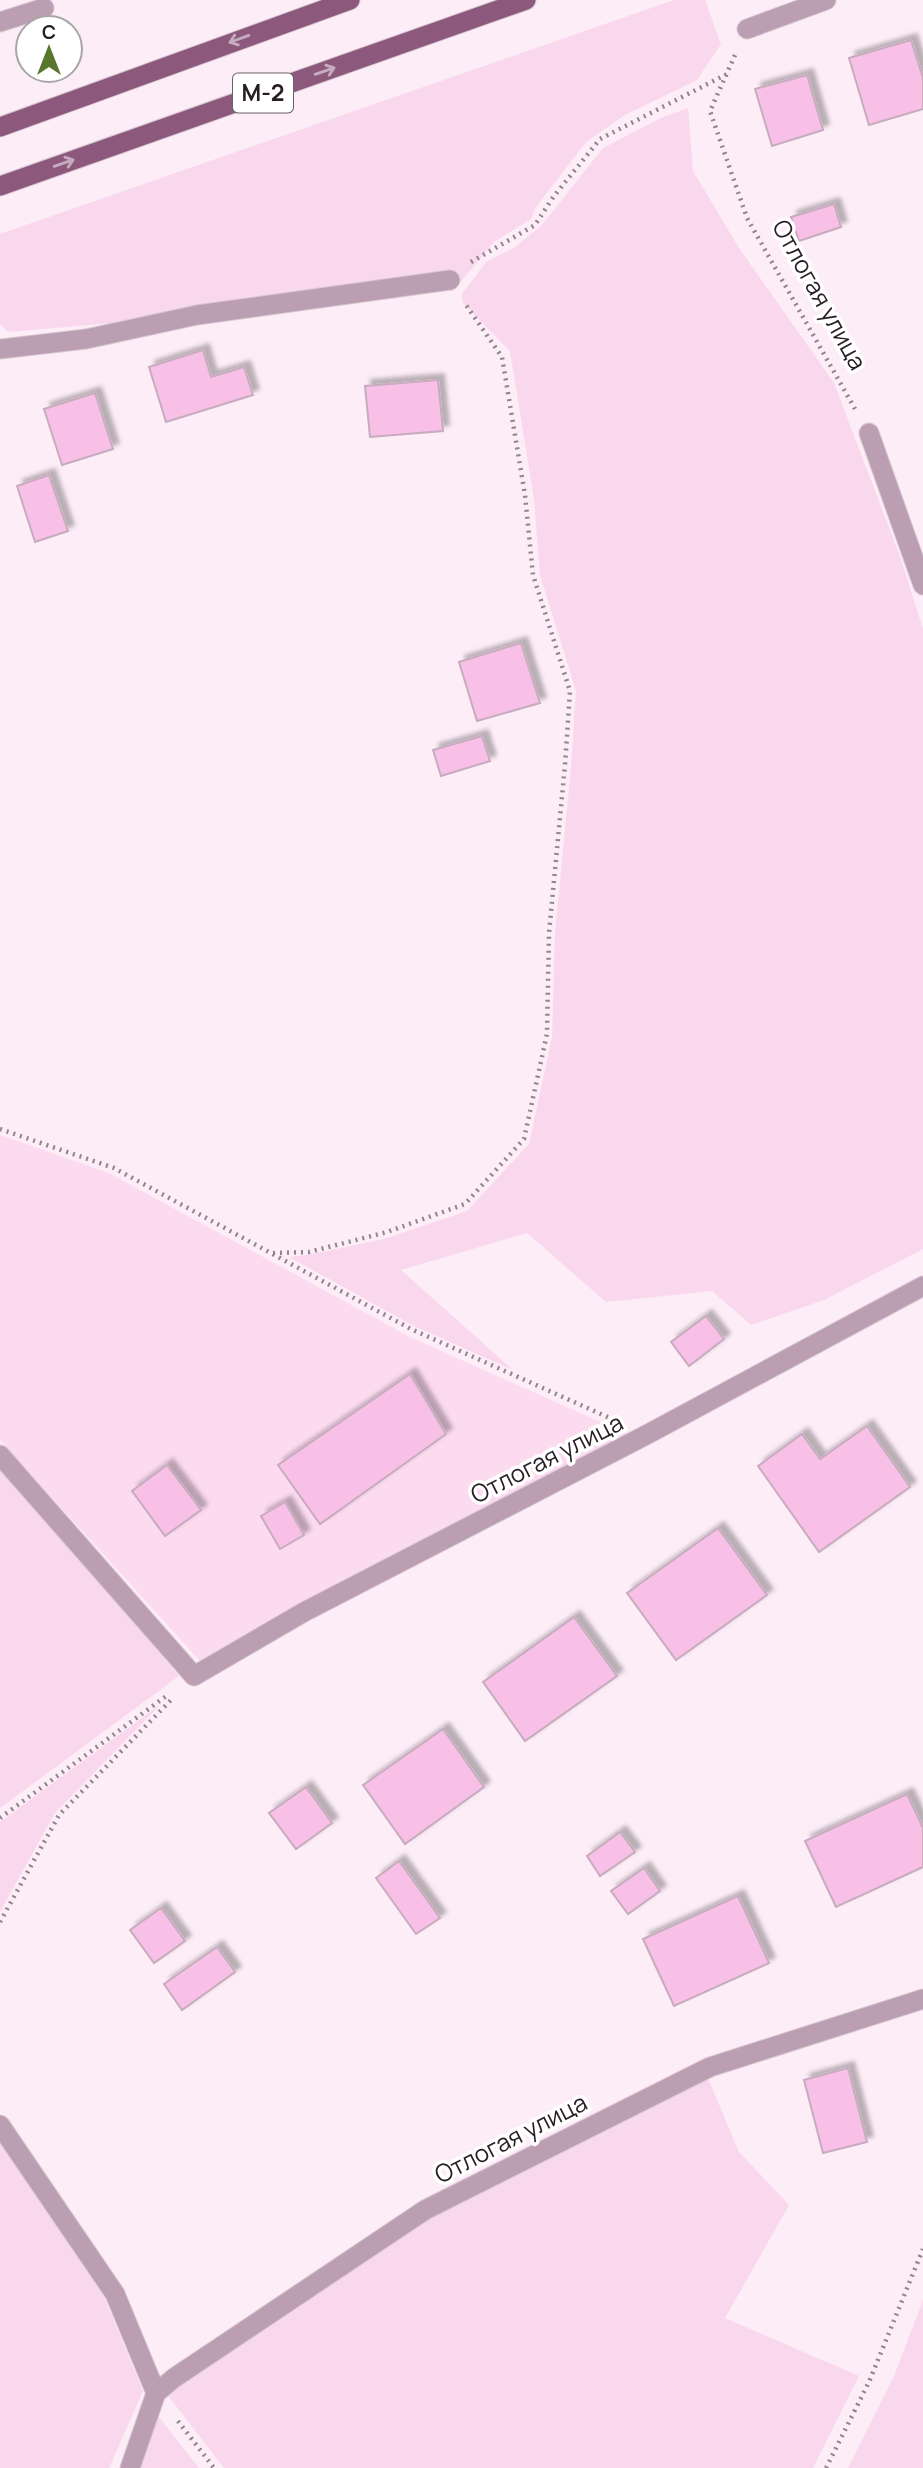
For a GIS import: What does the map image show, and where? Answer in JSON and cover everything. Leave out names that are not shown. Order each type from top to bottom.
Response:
[{"type":"main road","name":"М-2","points":[[0,127],[350,0]]},
{"type":"main road","name":"М-2","points":[[0,186],[526,0]]},
{"type":"lane","points":[[747,29],[826,0]]},
{"type":"lane","points":[[0,22],[44,8]]},
{"type":"lane","points":[[0,349],[86,339],[197,315],[450,280]]},
{"type":"lane","points":[[869,433],[923,585]]},
{"type":"lane","name":"Отлогая улица","points":[[194,1676],[304,1612],[648,1434],[923,1286]]},
{"type":"lane","points":[[0,1455],[194,1676]]},
{"type":"lane","name":"Отлогая улица","points":[[156,2393],[174,2378],[425,2210],[710,2067],[923,1999]]},
{"type":"lane","points":[[0,2125],[115,2294],[156,2393],[130,2468]]},
{"type":"path","name":"Отлогая улица","points":[[747,29],[710,111],[747,218],[869,433]]},
{"type":"path","points":[[273,1252],[309,1252],[374,1236],[464,1204],[524,1139],[547,1034],[549,933],[570,691],[533,575],[525,495],[502,357],[450,280],[470,262],[535,225],[554,196],[600,139],[727,74]]},
{"type":"path","points":[[0,1129],[114,1168],[411,1329],[648,1434]]},
{"type":"path","points":[[0,1818],[194,1676]]},
{"type":"path","points":[[0,1922],[59,1815],[194,1676]]},
{"type":"path","points":[[826,2468],[869,2382],[923,2249]]},
{"type":"path","points":[[156,2393],[214,2468]]},
{"type":"shaded area","points":[[674,0],[705,0],[721,44],[697,80],[625,115],[586,142],[536,207],[531,219],[494,242],[453,291],[363,289],[136,321],[8,332],[0,324],[0,234]]},
{"type":"shaded area","points":[[688,108],[693,171],[739,248],[834,383],[901,559],[923,629],[923,1249],[824,1300],[751,1325],[712,1291],[606,1302],[527,1233],[401,1270],[513,1370],[414,1326],[289,1257],[384,1239],[467,1211],[529,1144],[552,1037],[555,934],[576,691],[540,575],[534,499],[510,351],[463,303],[462,294],[486,262],[514,248],[542,225],[603,148],[661,118]]},
{"type":"shaded area","points":[[0,1135],[109,1173],[408,1336],[627,1434],[303,1603],[200,1661],[0,1440]]},
{"type":"shaded area","points":[[0,1465],[179,1676],[0,1808]]},
{"type":"shaded area","points":[[161,1704],[55,1813],[0,1912],[0,1822]]},
{"type":"shaded area","points":[[707,2076],[739,2152],[789,2205],[725,2318],[859,2376],[813,2468],[224,2468],[166,2393],[431,2214]]},
{"type":"shaded area","points":[[0,2141],[105,2299],[143,2391],[109,2468],[0,2468]]},
{"type":"shaded area","points":[[923,2300],[923,2468],[848,2468],[894,2376]]},
{"type":"shaded area","points":[[158,2416],[199,2468],[141,2468]]},
{"type":"building","points":[[911,40],[923,78],[923,109],[869,125],[849,58]]},
{"type":"building","points":[[807,75],[823,130],[772,146],[755,89]]},
{"type":"building","points":[[834,204],[841,227],[799,241],[791,217]]},
{"type":"building","points":[[203,350],[211,377],[244,367],[253,395],[166,422],[149,367]]},
{"type":"building","points":[[438,380],[443,431],[370,437],[365,386]]},
{"type":"building","points":[[95,393],[113,449],[62,465],[44,409]]},
{"type":"building","points":[[49,475],[68,531],[35,542],[17,486]]},
{"type":"building","points":[[521,643],[540,703],[477,721],[459,662]]},
{"type":"building","points":[[482,736],[490,761],[441,776],[433,750]]},
{"type":"building","points":[[706,1316],[724,1339],[689,1366],[671,1342]]},
{"type":"building","points":[[410,1374],[446,1434],[320,1524],[278,1465]]},
{"type":"building","points":[[867,1426],[910,1487],[819,1552],[758,1466],[802,1434],[820,1459]]},
{"type":"building","points":[[167,1465],[201,1510],[165,1536],[132,1491]]},
{"type":"building","points":[[285,1502],[304,1535],[280,1549],[261,1516]]},
{"type":"building","points":[[718,1528],[767,1595],[676,1660],[627,1593]]},
{"type":"building","points":[[574,1617],[617,1676],[525,1741],[483,1682]]},
{"type":"building","points":[[443,1729],[484,1787],[405,1844],[363,1785]]},
{"type":"building","points":[[306,1787],[332,1823],[296,1849],[269,1813]]},
{"type":"building","points":[[907,1794],[923,1828],[923,1867],[836,1907],[805,1841]]},
{"type":"building","points":[[620,1832],[635,1852],[600,1876],[587,1856]]},
{"type":"building","points":[[399,1861],[440,1918],[416,1934],[376,1878]]},
{"type":"building","points":[[644,1868],[660,1891],[628,1914],[611,1891]]},
{"type":"building","points":[[738,1896],[769,1963],[674,2006],[643,1939]]},
{"type":"building","points":[[161,1908],[185,1941],[154,1963],[130,1930]]},
{"type":"building","points":[[217,1947],[235,1972],[182,2010],[164,1984]]},
{"type":"building","points":[[848,2068],[867,2142],[823,2153],[804,2080]]}]
